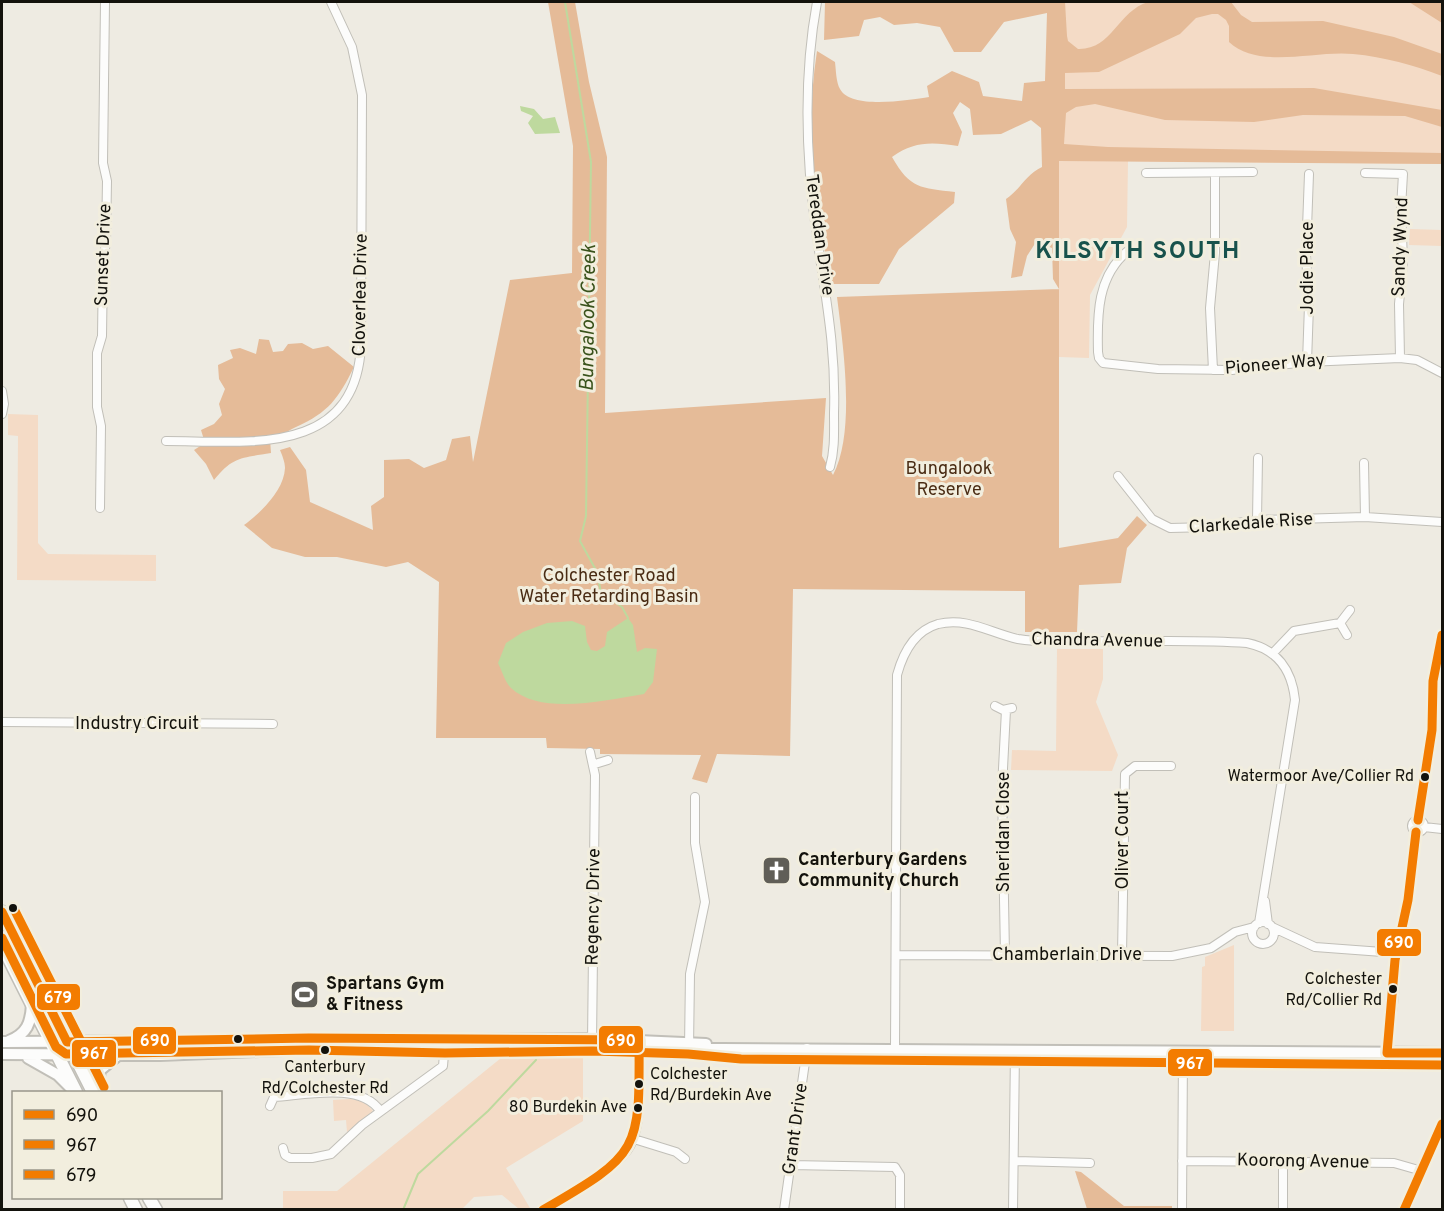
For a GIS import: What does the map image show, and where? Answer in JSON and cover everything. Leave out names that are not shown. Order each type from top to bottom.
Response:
[{"type":"main road","points":[[2,912],[74,1056],[94,1091]]},
{"type":"main road","points":[[2,945],[75,1091]]},
{"type":"main road","points":[[4,1042],[18,1037],[28,1028],[32,1004]]},
{"type":"main road","points":[[4,1042],[309,1038],[445,1045]]},
{"type":"main road","points":[[2,1054],[74,1056],[202,1054],[284,1048],[592,1044],[1443,1053]]},
{"type":"main road","points":[[22,1055],[58,1075],[74,1091]]},
{"type":"main road","points":[[95,1091],[100,1071],[118,1055]]},
{"type":"street","name":"Sunset Drive","points":[[100,508],[101,426],[97,407],[98,353],[102,336],[103,264],[106,241],[107,181],[103,163],[105,2]]},
{"type":"street","name":"Cloverlea Drive","points":[[166,441],[261,442],[292,438],[312,429],[332,415],[354,382],[361,345],[363,103],[357,65],[331,2]]},
{"type":"street","name":"Tereddan Drive","points":[[817,2],[810,68],[809,136],[813,206],[834,341],[834,446],[830,467]]},
{"type":"street","points":[[1146,173],[1253,172]]},
{"type":"street","points":[[1213,370],[1210,308],[1215,253],[1215,173]]},
{"type":"street","name":"Sandy Wynd","points":[[1365,173],[1403,174],[1401,208],[1403,262],[1399,304],[1400,358]]},
{"type":"street","name":"Jodie Place","points":[[1307,362],[1309,305],[1306,255],[1309,174]]},
{"type":"street","name":"Pioneer Way","points":[[1129,250],[1116,264],[1099,296],[1098,352],[1103,363],[1158,369],[1213,370],[1307,362],[1400,358],[1417,360],[1443,373]]},
{"type":"street","points":[[2,391],[4,404],[2,414]]},
{"type":"street","points":[[1257,520],[1258,458]]},
{"type":"street","points":[[1364,463],[1365,517]]},
{"type":"street","name":"Clarkedale Rise","points":[[1118,476],[1152,519],[1170,528],[1211,527],[1257,520],[1365,517],[1443,522]]},
{"type":"street","points":[[1272,940],[1263,925],[1264,891],[1294,700],[1291,677],[1273,653],[1294,631],[1340,622],[1350,610]]},
{"type":"street","name":"Chandra Avenue","points":[[895,1048],[897,675],[902,657],[919,635],[928,627],[961,622],[973,623],[1019,639],[1237,642],[1257,645],[1273,653]]},
{"type":"street","points":[[1340,622],[1347,635]]},
{"type":"street","points":[[1386,1053],[1394,996],[1396,954],[1408,900],[1416,832],[1411,825],[1418,820],[1432,730],[1433,681],[1443,635]]},
{"type":"street","name":"Sheridan Close","points":[[995,706],[1009,709],[1002,788],[1005,955]]},
{"type":"street","name":"Industry Circuit","points":[[2,722],[273,724]]},
{"type":"street","name":"Regency Drive","points":[[590,752],[595,764],[592,1044]]},
{"type":"street","points":[[595,764],[608,760]]},
{"type":"street","name":"Oliver Court","points":[[1122,955],[1125,774],[1135,766],[1171,766]]},
{"type":"street","points":[[689,1046],[690,974],[705,902],[695,843],[695,797]]},
{"type":"street","points":[[1418,820],[1424,827]]},
{"type":"street","points":[[1416,832],[1424,827],[1443,829]]},
{"type":"street","points":[[1253,938],[1263,925]]},
{"type":"street","points":[[1263,925],[1298,940],[1331,950],[1375,950],[1396,954]]},
{"type":"street","name":"Chamberlain Drive","points":[[897,955],[1195,953],[1211,948],[1232,935],[1263,925]]},
{"type":"street","points":[[1232,935],[1253,938],[1262,944],[1282,938],[1298,940]]},
{"type":"street","points":[[283,1148],[285,1155],[290,1158],[326,1156],[380,1111],[442,1066],[445,1045]]},
{"type":"street","points":[[544,1209],[614,1166],[634,1139],[638,1119],[639,1045]]},
{"type":"street","name":"Grant Drive","points":[[784,1209],[807,1048]]},
{"type":"street","points":[[1013,1209],[1015,1050]]},
{"type":"street","points":[[1182,1209],[1183,1052]]},
{"type":"street","points":[[271,1102],[358,1094],[368,1098],[380,1111]]},
{"type":"street","points":[[1404,1209],[1443,1124]]},
{"type":"street","points":[[634,1139],[676,1152],[685,1159]]},
{"type":"street","points":[[1014,1161],[1090,1163]]},
{"type":"street","name":"Koorong Avenue","points":[[1182,1161],[1394,1163],[1422,1171]]},
{"type":"street","points":[[1282,1209],[1283,1161]]},
{"type":"street","points":[[791,1165],[895,1167],[900,1175],[900,1209]]},
{"type":"shaded area","points":[[1054,2],[1442,2],[1442,164],[1128,161],[1127,227],[1090,295],[1089,358],[1059,357],[1059,161]]},
{"type":"shaded area","points":[[520,106],[534,109],[543,119],[555,117],[560,133],[535,134],[528,123],[533,116],[521,111]]},
{"type":"shaded area","points":[[1410,229],[1442,230],[1442,246],[1409,245]]},
{"type":"shaded area","points":[[8,414],[38,415],[38,543],[48,554],[156,555],[156,581],[17,580],[18,436],[8,435]]},
{"type":"shaded area","points":[[628,618],[633,625],[637,652],[645,648],[657,649],[653,682],[644,694],[593,702],[556,704],[524,697],[511,688],[505,680],[498,663],[506,643],[523,632],[547,623],[572,621],[585,626],[587,642],[591,650],[597,651],[605,646],[607,632]]},
{"type":"shaded area","points":[[1057,649],[1103,649],[1103,679],[1096,702],[1118,755],[1112,771],[1011,770],[1012,750],[1056,751]]},
{"type":"shaded area","points":[[1234,945],[1234,1031],[1201,1031],[1202,967],[1205,966],[1205,957]]},
{"type":"shaded area","points":[[583,1057],[583,1121],[506,1168],[530,1208],[519,1209],[502,1195],[474,1197],[462,1209],[283,1209],[283,1191],[337,1191],[501,1058]]},
{"type":"shaded area","points":[[333,1100],[364,1101],[373,1111],[347,1132],[346,1120],[334,1121]]},
{"type":"green space","name":"Colchester Road Water Retarding Basin","points":[[548,2],[575,2],[589,82],[607,157],[605,413],[826,398],[822,456],[833,475],[840,457],[846,412],[846,388],[837,297],[1059,289],[1059,548],[1118,538],[1137,516],[1147,525],[1127,548],[1121,583],[1079,585],[1077,632],[1025,632],[1025,591],[793,589],[790,756],[717,754],[707,783],[692,779],[701,755],[600,754],[600,749],[547,748],[546,738],[436,738],[439,582],[408,562],[386,567],[337,557],[305,557],[272,548],[244,525],[264,508],[276,493],[284,477],[285,468],[280,450],[290,447],[306,470],[310,502],[373,530],[371,506],[384,497],[384,460],[409,459],[424,468],[446,460],[452,439],[470,436],[473,462],[510,280],[572,273],[573,146]]},
{"type":"green space","points":[[825,2],[1065,2],[1068,41],[1078,49],[1090,48],[1099,43],[1129,13],[1148,2],[1231,2],[1241,15],[1252,22],[1323,21],[1394,37],[1442,54],[1442,76],[1399,62],[1353,54],[1288,57],[1256,55],[1241,50],[1229,42],[1229,26],[1226,20],[1218,14],[1212,14],[1196,18],[1180,34],[1099,72],[1065,73],[1065,89],[1314,88],[1442,110],[1442,127],[1405,116],[1303,115],[1254,122],[1165,120],[1095,104],[1076,107],[1066,113],[1064,144],[1108,147],[1442,153],[1442,164],[1059,161],[1059,289],[1053,279],[1052,248],[1036,242],[1027,256],[1022,276],[1011,278],[1016,242],[1010,229],[1006,199],[1042,167],[1041,128],[1031,120],[1001,134],[973,135],[970,109],[960,102],[953,113],[962,132],[958,146],[916,145],[892,157],[898,168],[918,185],[955,192],[954,203],[899,249],[879,284],[833,284],[820,227],[813,169],[811,109],[817,51],[835,62],[840,89],[856,100],[881,102],[929,97],[927,86],[952,71],[979,82],[983,96],[1022,101],[1024,83],[1045,81],[1047,13],[1004,22],[981,52],[954,52],[940,27],[917,23],[894,25],[880,17],[864,20],[859,36],[824,40]]},
{"type":"green space","points":[[1409,2],[1442,2],[1442,23]]},
{"type":"green space","points":[[259,339],[269,340],[273,352],[283,351],[288,344],[302,343],[313,349],[328,346],[354,367],[343,388],[325,410],[270,439],[271,453],[239,459],[227,466],[214,480],[206,464],[194,450],[205,443],[201,430],[214,424],[222,415],[219,404],[225,389],[219,379],[218,365],[233,358],[230,350],[240,348],[256,354]]},
{"type":"green space","points":[[1075,1171],[1081,1172],[1124,1206],[1172,1206],[1172,1209],[1087,1209]]},
{"type":"waterway","name":"Bungalook Creek","points":[[565,2],[591,162],[586,516],[580,541],[597,572],[601,593],[622,607],[628,618]]},
{"type":"waterway","name":"Bungalook Creek","points":[[403,1210],[418,1174],[488,1111],[536,1060]]},
{"type":"transit line","name":"690","points":[[1418,820],[1432,730],[1433,681],[1442,635]]},
{"type":"transit line","name":"690","points":[[1387,1053],[1395,960],[1408,900],[1416,832]]},
{"type":"transit line","name":"679","points":[[13,907],[104,1087]]},
{"type":"transit line","name":"690","points":[[2,912],[67,1042],[309,1038],[639,1040],[638,1106],[635,1128],[628,1146],[616,1161],[599,1175],[543,1210]]},
{"type":"transit line","name":"967","points":[[2,938],[56,1047],[66,1054],[309,1050],[445,1053],[593,1051],[688,1054],[741,1059],[1442,1065]]},
{"type":"transit line","name":"690","points":[[1387,1053],[1442,1053]]},
{"type":"transit line","name":"690","points":[[1404,1210],[1442,1124]]},
{"type":"place","name":"Watermoor Ave/Collier Rd","points":[[1425,777]]},
{"type":"place","name":"Canterbury Gardens Community Church","points":[[777,870]]},
{"type":"place","name":"Colchester Rd/Collier Rd","points":[[1393,989]]},
{"type":"place","name":"Spartans Gym & Fitness","points":[[305,994]]},
{"type":"place","name":"Canterbury Rd/Colchester Rd","points":[[325,1050]]},
{"type":"place","name":"Colchester Rd/Burdekin Ave","points":[[639,1084]]},
{"type":"place","name":"80 Burdekin Ave","points":[[638,1108]]},
{"type":"district","name":"KILSYTH SOUTH","points":[[1138,252]]},
{"type":"park label","name":"Bungalook Reserve","points":[[949,479]]}]
